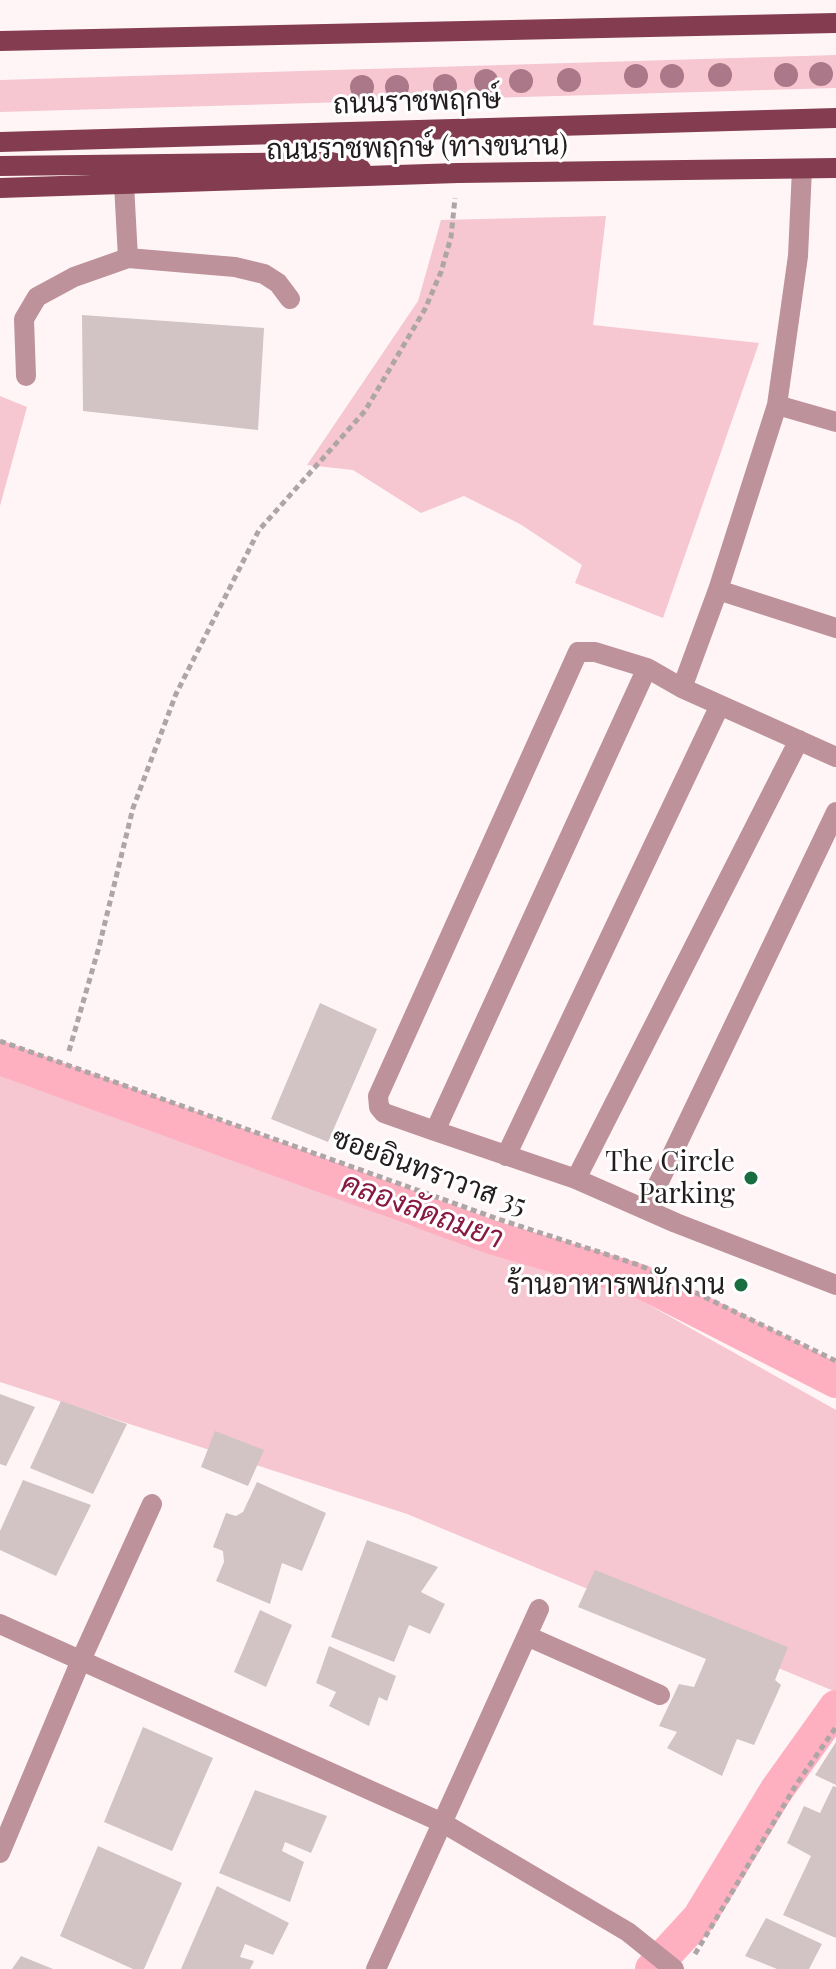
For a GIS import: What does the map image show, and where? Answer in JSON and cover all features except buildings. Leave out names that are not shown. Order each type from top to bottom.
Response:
[{"type":"main road","points":[[0,41],[836,23]]},
{"type":"main road","name":"ถนนราชพฤกษ์","points":[[0,142],[836,118]]},
{"type":"main road","points":[[0,166],[331,162],[384,175]]},
{"type":"main road","name":"ถนนราชพฤกษ์ (ทางขนาน)","points":[[0,188],[458,173],[836,168]]},
{"type":"street","points":[[682,688],[718,590],[777,405],[791,319],[802,169]]},
{"type":"street","points":[[124,184],[128,258]]},
{"type":"street","points":[[26,376],[24,319],[37,297],[74,277],[128,258],[235,267],[264,274],[278,283],[290,299]]},
{"type":"street","points":[[777,405],[836,422]]},
{"type":"street","points":[[718,590],[836,628]]},
{"type":"street","points":[[836,757],[682,688],[647,668],[595,652],[578,652],[378,1096],[379,1107],[384,1113],[576,1179],[836,1285]]},
{"type":"street","points":[[435,1131],[647,668]]},
{"type":"street","points":[[506,1156],[720,705]]},
{"type":"street","points":[[576,1179],[799,740]]},
{"type":"street","points":[[646,1209],[724,1040],[836,812]]},
{"type":"street","points":[[0,1853],[81,1660],[152,1504]]},
{"type":"street","points":[[376,1969],[539,1609]]},
{"type":"street","points":[[0,1624],[443,1823],[681,1965]]},
{"type":"street","points":[[527,1636],[660,1695]]},
{"type":"path","points":[[69,1051],[99,947],[133,808],[176,694],[259,530],[365,411],[425,309],[441,272],[451,237],[458,173]]},
{"type":"path","name":"ซอยอินทราวาส 35","points":[[0,1041],[498,1219],[639,1265],[836,1361]]},
{"type":"path","points":[[681,1965],[836,1727]]},
{"type":"shaded area","points":[[836,55],[836,88],[0,112],[0,80]]},
{"type":"shaded area","points":[[606,216],[593,325],[759,343],[663,618],[575,583],[582,565],[520,524],[464,496],[421,513],[353,470],[307,465],[418,301],[441,220]]},
{"type":"shaded area","points":[[0,396],[27,407],[0,506]]},
{"type":"shaded area","points":[[0,1071],[408,1225],[626,1292],[836,1410],[836,1692],[407,1514],[0,1382]]},
{"type":"waterway","name":"คลองลัดถมยา","points":[[0,1058],[494,1238],[640,1281],[836,1381]]},
{"type":"waterway","points":[[652,1969],[699,1918],[776,1791],[836,1707]]},
{"type":"place","name":"The Circle Parking","points":[[751,1178]]},
{"type":"place","name":"ร้านอาหารพนักงาน","points":[[741,1285]]}]
